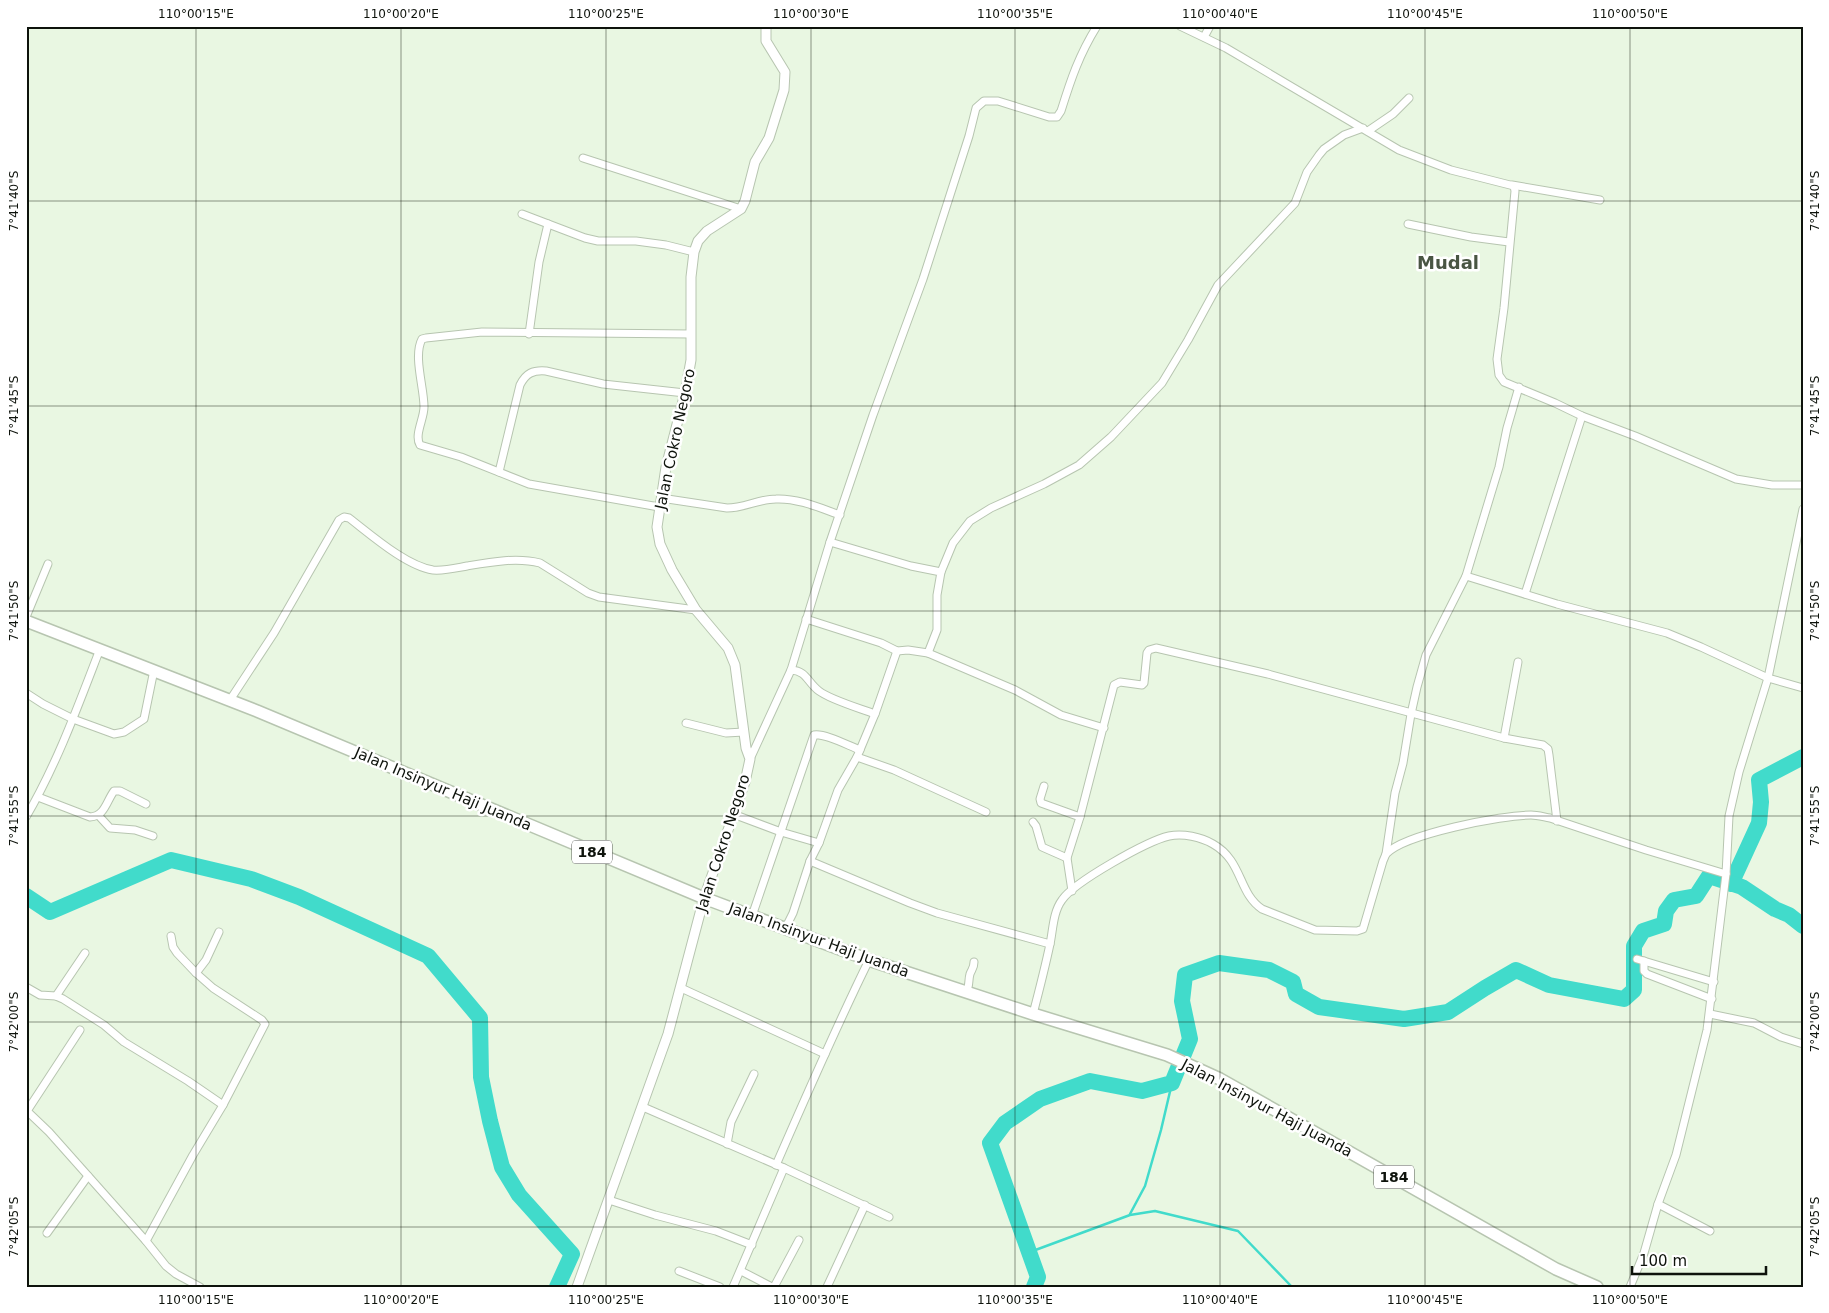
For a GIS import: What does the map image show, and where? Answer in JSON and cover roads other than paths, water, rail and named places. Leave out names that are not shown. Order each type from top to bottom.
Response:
[{"type":"main road","name":"Jalan Insinyur Haji Juanda","points":[[26,619],[230,700],[704,898],[869,960],[1033,1014],[1167,1055],[1193,1066],[1220,1079],[1556,1269],[1597,1287]]},
{"type":"street","points":[[583,158],[741,209],[755,162],[769,138],[786,81],[783,66],[766,41],[766,26]]},
{"type":"street","points":[[750,759],[791,670],[830,542],[873,415],[923,279],[969,136],[976,108],[984,101],[998,100],[1049,117],[1057,117],[1075,66],[1097,26]]},
{"type":"street","points":[[1180,26],[1204,37],[1399,150],[1451,170],[1512,185],[1600,200]]},
{"type":"street","points":[[1204,37],[1210,26]]},
{"type":"street","points":[[928,653],[937,630],[936,595],[941,572],[953,543],[970,521],[991,508],[1044,484],[1079,465],[1117,431],[1162,383],[1218,285],[1295,203],[1307,172],[1324,149],[1344,135],[1366,130],[1393,114],[1409,98]]},
{"type":"street","points":[[1512,185],[1515,191],[1497,365],[1502,380],[1582,416],[1635,436],[1736,479],[1772,485],[1803,485]]},
{"type":"street","name":"Jalan Cokro Negoro","points":[[577,1287],[668,1034],[704,898],[745,782],[750,759],[746,748],[736,665],[728,648],[696,610],[672,570],[660,544],[657,527],[666,467],[685,393],[691,360],[691,277],[694,252],[698,241],[707,231],[741,209]]},
{"type":"street","points":[[522,214],[585,238],[598,241],[666,245],[694,252]]},
{"type":"street","points":[[529,334],[538,270],[548,224]]},
{"type":"street","points":[[1408,224],[1471,237],[1509,242]]},
{"type":"street","points":[[659,507],[517,481],[460,457],[424,447],[418,443],[424,407],[418,349],[422,340],[431,337],[482,332],[529,334],[691,334]]},
{"type":"street","points":[[499,472],[520,385],[531,372],[546,371],[603,384],[685,393]]},
{"type":"street","points":[[1033,1014],[1058,907],[1062,900],[1102,869],[1169,836],[1192,836],[1212,843],[1223,850],[1232,860],[1251,899],[1262,909],[1315,930],[1357,931],[1363,929],[1386,854],[1395,793],[1403,763],[1416,687],[1426,654],[1466,576],[1499,467],[1507,428],[1519,387]]},
{"type":"street","points":[[1525,594],[1582,416]]},
{"type":"street","points":[[661,498],[737,508],[776,498],[798,501],[840,515]]},
{"type":"street","points":[[1630,1287],[1644,1253],[1658,1204],[1676,1155],[1710,1014],[1726,876],[1729,816],[1734,791],[1768,678],[1803,509]]},
{"type":"street","points":[[230,700],[274,633],[339,520],[344,517],[349,518],[398,554],[431,569],[451,569],[490,562],[532,561],[544,565],[588,593],[599,597],[696,610]]},
{"type":"street","points":[[830,542],[911,566],[941,572]]},
{"type":"street","points":[[26,619],[48,564]]},
{"type":"street","points":[[1466,576],[1667,633],[1701,646],[1768,678],[1803,688]]},
{"type":"street","points":[[806,619],[897,651],[908,650],[928,653],[1014,690],[1060,715],[1104,728]]},
{"type":"street","points":[[26,817],[38,796],[72,719],[100,649]]},
{"type":"street","points":[[1072,891],[1067,858],[1080,817],[1114,685],[1120,682],[1144,684],[1148,653],[1152,649],[1276,676],[1504,738],[1540,744],[1547,748],[1549,755],[1557,821]]},
{"type":"street","points":[[785,929],[793,913],[810,861],[819,843],[838,790],[859,754],[897,651]]},
{"type":"street","points":[[1504,738],[1518,662]]},
{"type":"street","points":[[26,693],[72,719],[114,734],[124,732],[142,721],[146,715],[154,670]]},
{"type":"street","points":[[791,670],[799,670],[805,674],[819,691],[875,714]]},
{"type":"street","points":[[686,723],[726,733],[744,732]]},
{"type":"street","points":[[752,916],[814,735],[819,734],[830,738],[859,754],[986,812]]},
{"type":"street","points":[[1044,786],[1040,800],[1041,803],[1080,817]]},
{"type":"street","points":[[99,816],[114,791],[120,791],[146,804]]},
{"type":"street","points":[[38,796],[85,816],[99,816],[110,828],[135,830],[153,836]]},
{"type":"street","points":[[733,814],[781,832],[819,843]]},
{"type":"street","points":[[1386,854],[1425,834],[1530,815],[1543,816],[1726,876]]},
{"type":"street","points":[[1033,822],[1042,847],[1067,858]]},
{"type":"street","points":[[810,861],[910,903],[1050,944]]},
{"type":"street","points":[[196,972],[206,960],[219,932]]},
{"type":"street","points":[[146,1241],[223,1105],[265,1024],[262,1020],[213,988],[196,972],[177,953],[173,946],[172,936]]},
{"type":"street","points":[[56,996],[85,953]]},
{"type":"street","points":[[733,1287],[752,1245],[824,1054],[869,960]]},
{"type":"street","points":[[1712,999],[1647,974],[1640,960],[1714,982]]},
{"type":"street","points":[[966,992],[969,986],[970,975],[974,968],[974,962]]},
{"type":"street","points":[[26,987],[40,995],[56,996],[104,1025],[124,1042],[223,1105]]},
{"type":"street","points":[[681,988],[824,1054]]},
{"type":"street","points":[[1710,1014],[1754,1023],[1781,1037],[1803,1044]]},
{"type":"street","points":[[80,1030],[27,1110],[49,1132],[166,1266],[176,1274],[200,1287]]},
{"type":"street","points":[[727,1144],[731,1122],[754,1074]]},
{"type":"street","points":[[643,1107],[889,1217]]},
{"type":"street","points":[[47,1233],[88,1176]]},
{"type":"street","points":[[609,1200],[655,1215],[716,1231],[752,1245]]},
{"type":"street","points":[[1658,1204],[1710,1231]]},
{"type":"street","points":[[827,1287],[865,1205]]},
{"type":"street","points":[[741,1271],[773,1287],[799,1240]]},
{"type":"street","points":[[679,1271],[720,1287]]},
{"type":"waterway","points":[[1731,884],[1759,823],[1761,802],[1759,780],[1803,757]]},
{"type":"waterway","points":[[26,896],[50,912],[171,860],[251,879],[299,897],[428,956],[480,1018],[481,1077],[502,1167],[519,1195],[572,1254],[557,1287]]},
{"type":"waterway","points":[[1034,1287],[1038,1277],[990,1143],[1005,1123],[1040,1099],[1090,1081],[1142,1091],[1172,1083],[1190,1039],[1182,1001],[1185,975],[1219,963],[1269,970],[1293,982],[1296,994],[1319,1007],[1404,1019],[1448,1012],[1516,970],[1549,985],[1624,999],[1634,990],[1634,946],[1643,931],[1664,924],[1666,911],[1674,900],[1696,896],[1709,876],[1742,887],[1775,909],[1789,915],[1803,926]]},
{"type":"waterway","points":[[1130,1214],[1145,1186],[1172,1083]]},
{"type":"waterway","points":[[1030,1252],[1130,1215],[1155,1211],[1238,1231],[1292,1287]]},
{"type":"district","name":"Mudal","points":[[1448,262]]}]
